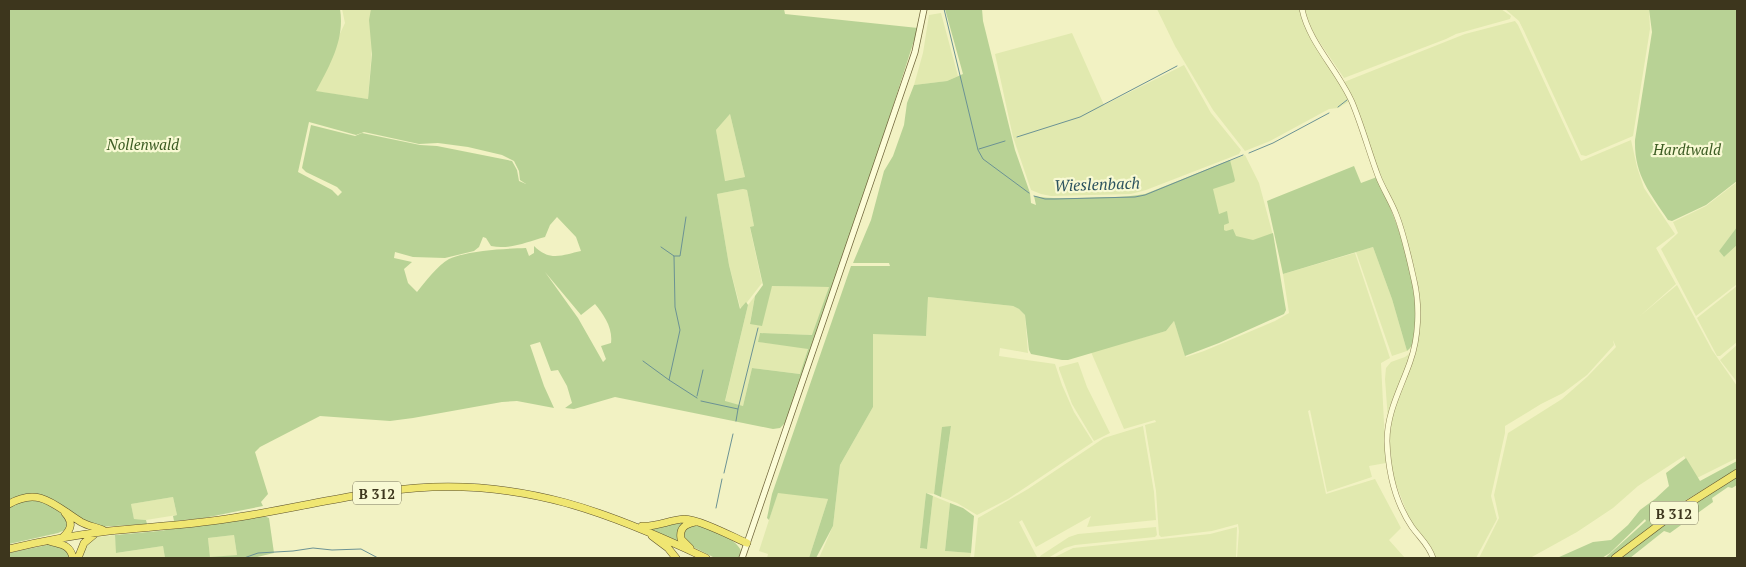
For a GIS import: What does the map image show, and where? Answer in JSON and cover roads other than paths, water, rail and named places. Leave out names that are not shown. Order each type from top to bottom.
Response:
[{"type":"highway","name":"B 312","points":[[1615,558],[1687,504],[1737,473]]},
{"type":"highway","name":"B 312","points":[[9,549],[97,532],[216,521],[377,493],[441,487],[487,489],[537,496],[579,506],[639,527],[706,558]]},
{"type":"highway","points":[[9,504],[16,500],[34,497],[44,499],[87,525],[108,531]]},
{"type":"highway","points":[[58,506],[67,516],[71,525],[70,530],[64,537]]},
{"type":"highway","points":[[639,527],[656,526],[683,519],[696,522],[747,543]]},
{"type":"highway","points":[[696,522],[686,525],[680,535],[683,543],[698,555]]},
{"type":"highway","points":[[639,527],[668,548],[676,558]]},
{"type":"highway","points":[[78,558],[84,543],[97,532]]},
{"type":"highway","points":[[48,540],[65,545],[69,548],[73,558]]},
{"type":"main road","points":[[742,558],[915,52],[924,9]]},
{"type":"street","points":[[1302,9],[1308,28],[1342,82],[1352,102],[1381,183],[1399,223],[1415,281],[1418,305],[1416,342],[1404,380],[1393,405],[1387,440],[1393,485],[1404,512],[1414,530],[1428,547],[1433,558]]},
{"type":"waterway","name":"Wieslenbach","points":[[944,9],[978,150],[983,159],[1029,193]]},
{"type":"waterway","points":[[1017,137],[1080,117],[1177,66]]},
{"type":"waterway","name":"Wieslenbach","points":[[1338,107],[1347,100]]},
{"type":"waterway","name":"Wieslenbach","points":[[1249,153],[1273,143],[1329,113]]},
{"type":"waterway","points":[[979,149],[1005,141]]},
{"type":"waterway","name":"Wieslenbach","points":[[1034,196],[1045,199],[1135,197],[1145,195],[1243,155]]},
{"type":"waterway","points":[[674,256],[680,256],[686,217]]},
{"type":"waterway","points":[[661,247],[674,256],[675,307],[680,330],[669,380],[697,398]]},
{"type":"waterway","points":[[738,409],[758,328]]},
{"type":"waterway","points":[[643,361],[669,380]]},
{"type":"waterway","points":[[697,396],[703,370]]},
{"type":"waterway","points":[[701,401],[738,409],[736,421]]},
{"type":"waterway","points":[[724,473],[733,434]]},
{"type":"waterway","points":[[716,508],[722,479]]},
{"type":"waterway","points":[[244,558],[258,553],[313,548],[332,550],[361,549],[378,558]]},
{"type":"park label","name":"Nollenwald","points":[[143,144]]},
{"type":"park label","name":"Hardtwald","points":[[1687,149]]}]
